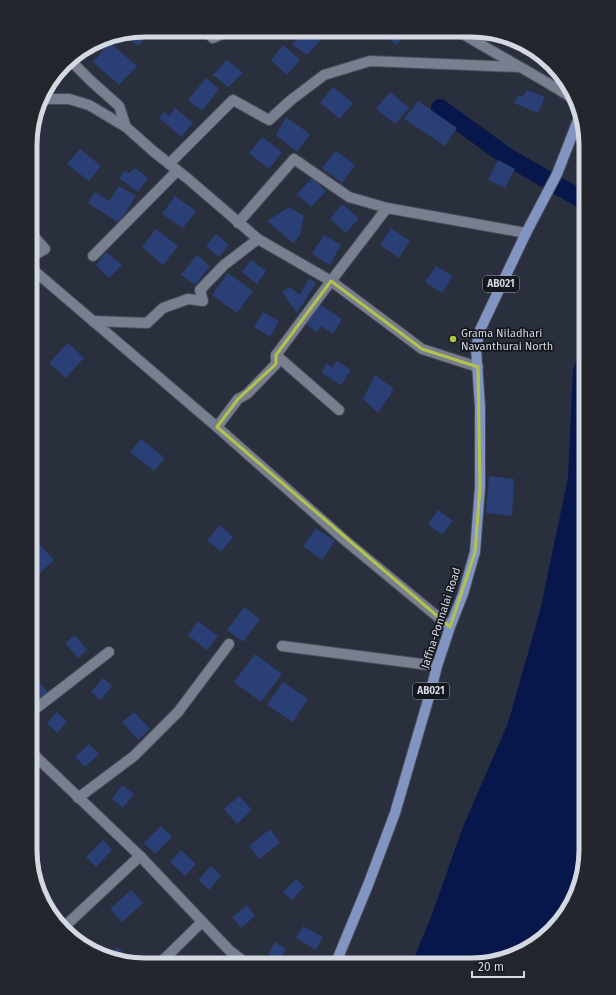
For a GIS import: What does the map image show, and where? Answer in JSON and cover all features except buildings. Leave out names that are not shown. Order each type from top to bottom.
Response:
[{"type":"main road","name":"AB021","points":[[478,367],[476,348],[480,330],[526,234],[557,174],[577,123]]},
{"type":"main road","name":"Jaffna-Ponnalai Road","points":[[338,958],[368,885],[395,813],[437,666],[463,594],[475,552],[480,487],[480,407],[478,367]]},
{"type":"street","points":[[467,37],[565,94]]},
{"type":"street","points":[[93,256],[233,100],[269,120],[291,100],[324,75],[364,63],[519,67]]},
{"type":"street","points":[[74,64],[119,106],[126,127]]},
{"type":"street","points":[[48,99],[69,99],[89,106],[126,127],[258,239],[331,281],[422,349],[478,367]]},
{"type":"street","points":[[238,223],[294,159],[349,197],[387,208],[526,234]]},
{"type":"street","points":[[217,427],[238,399],[247,394],[276,364],[276,355],[387,208]]},
{"type":"street","points":[[93,321],[147,323],[163,308],[188,299],[203,301],[200,290],[224,265],[258,239]]},
{"type":"street","points":[[37,240],[45,249],[37,254]]},
{"type":"street","points":[[37,273],[217,427],[347,542],[450,627]]},
{"type":"street","points":[[276,355],[339,410]]},
{"type":"street","points":[[78,798],[134,756],[178,712],[229,644]]},
{"type":"street","points":[[282,646],[437,666]]},
{"type":"street","points":[[37,708],[109,652]]},
{"type":"street","points":[[37,758],[140,856],[229,950],[239,958]]},
{"type":"street","points":[[67,924],[140,856]]},
{"type":"street","points":[[165,958],[202,922]]},
{"type":"highlighted area","points":[[331,281],[422,349],[478,367],[480,487],[475,552],[450,627],[217,427],[238,399],[276,364],[276,355]]},
{"type":"shaded area","points":[[579,354],[579,857],[575,878],[571,891],[557,916],[537,936],[512,950],[485,957],[414,958],[431,917],[463,827],[508,723],[540,611],[568,478],[573,369]]},
{"type":"waterway","points":[[440,108],[506,156],[579,198]]},
{"type":"place","name":"Grama Niladhari Navanthurai North","points":[[453,339]]}]
